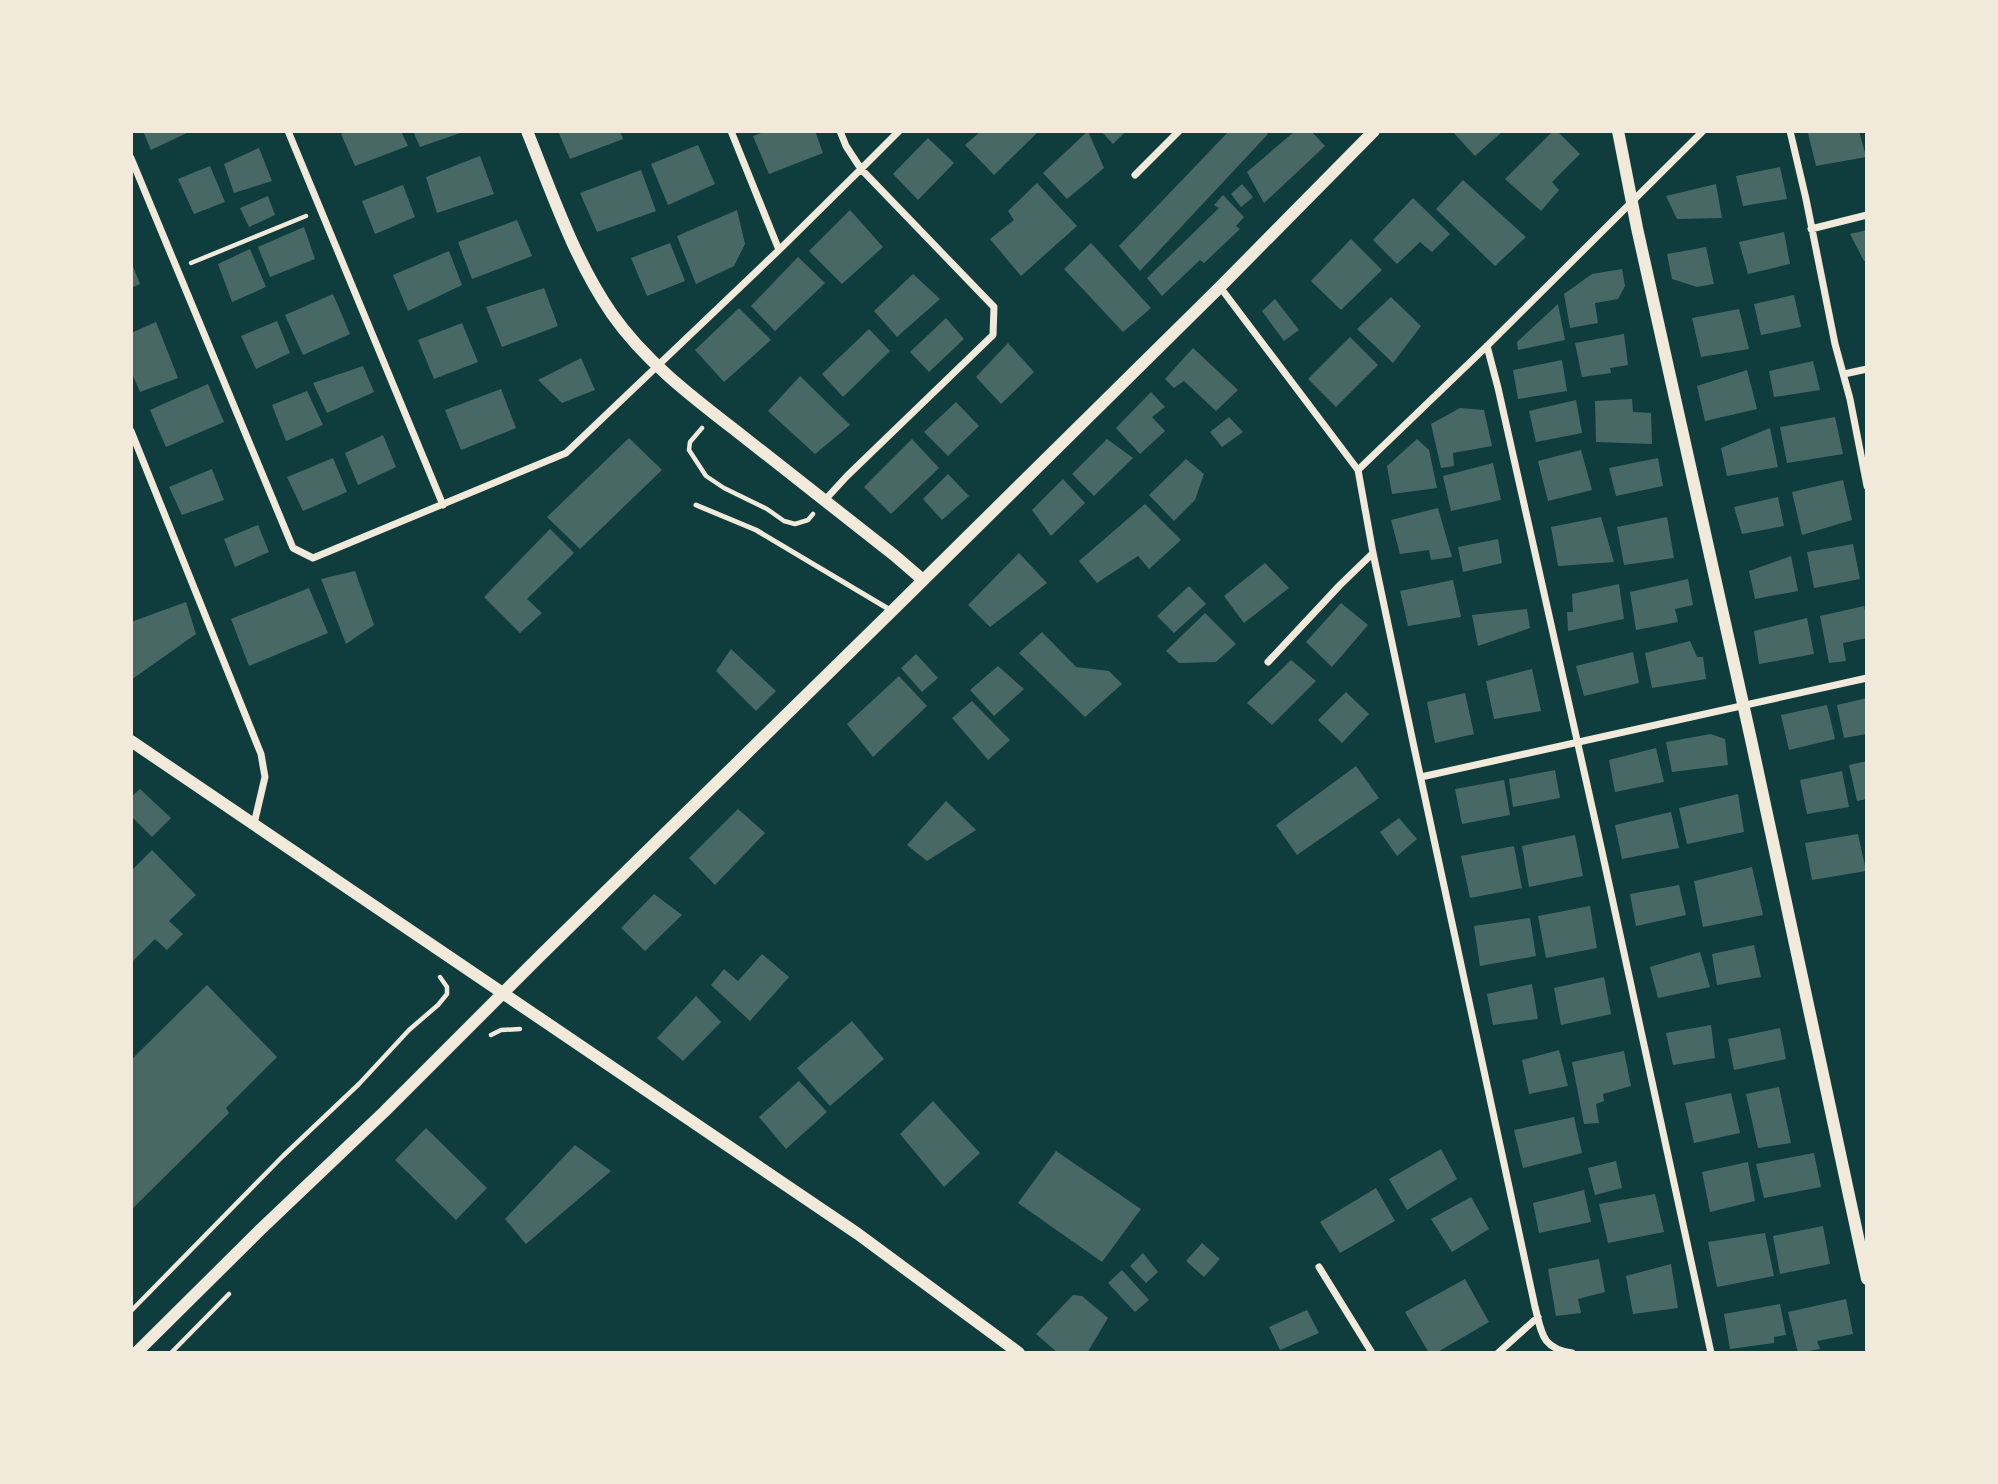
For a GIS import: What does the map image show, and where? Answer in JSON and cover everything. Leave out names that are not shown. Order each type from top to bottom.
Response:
[{"type":"street","points":[[288,131],[443,505]]},
{"type":"street","points":[[527,131],[577,253],[614,317],[679,386],[923,580]]},
{"type":"street","points":[[731,131],[779,250]]},
{"type":"street","points":[[824,501],[993,335],[994,307],[861,169],[840,131]]},
{"type":"street","points":[[131,158],[293,548],[313,558],[566,453],[779,250],[899,131]]},
{"type":"street","points":[[1135,175],[1179,131]]},
{"type":"street","points":[[136,1353],[892,611],[1374,131]]},
{"type":"street","points":[[1618,131],[1867,1279]]},
{"type":"street","points":[[1358,470],[1703,131]]},
{"type":"street","points":[[1790,131],[1867,486]]},
{"type":"street","points":[[1811,229],[1867,215]]},
{"type":"street","points":[[1220,287],[1358,470],[1373,554],[1542,1337],[1558,1350],[1572,1353]]},
{"type":"street","points":[[1487,346],[1578,743],[1712,1353]]},
{"type":"street","points":[[1844,374],[1867,369]]},
{"type":"street","points":[[131,431],[261,754],[265,777],[254,824]]},
{"type":"street","points":[[1268,662],[1373,554]]},
{"type":"street","points":[[1421,777],[1867,678]]},
{"type":"street","points":[[131,741],[858,1234],[1019,1353]]},
{"type":"street","points":[[1319,1267],[1372,1353]]},
{"type":"street","points":[[1498,1353],[1538,1317]]},
{"type":"lane","points":[[696,505],[755,530],[892,611]]},
{"type":"path","points":[[177,269],[320,210]]},
{"type":"path","points":[[713,413],[690,442],[689,450],[706,476],[784,521],[795,524],[808,520],[824,501]]},
{"type":"path","points":[[131,1311],[283,1156],[359,1084],[409,1030],[438,1005]]},
{"type":"building","points":[[143,131],[191,131],[151,150]]},
{"type":"building","points":[[347,131],[401,131],[408,146],[355,166],[341,134]]},
{"type":"building","points":[[413,131],[463,131],[463,132],[420,147]]},
{"type":"building","points":[[558,131],[620,131],[623,139],[570,159]]},
{"type":"building","points":[[767,131],[815,131],[823,153],[769,174],[753,136]]},
{"type":"building","points":[[981,131],[1039,131],[994,175],[965,145]]},
{"type":"building","points":[[1088,131],[1104,168],[1067,199],[1043,173]]},
{"type":"building","points":[[1101,131],[1126,131],[1113,144]]},
{"type":"building","points":[[1229,131],[1265,131],[1268,134],[1140,271],[1119,246]]},
{"type":"building","points":[[1295,131],[1311,131],[1325,146],[1264,203],[1247,172]]},
{"type":"building","points":[[1452,131],[1503,131],[1475,156]]},
{"type":"building","points":[[1553,131],[1557,131],[1580,154],[1552,182],[1559,190],[1541,211],[1505,179]]},
{"type":"building","points":[[1859,131],[1866,157],[1816,166],[1808,133]]},
{"type":"building","points":[[928,138],[954,163],[918,200],[893,174]]},
{"type":"building","points":[[698,145],[715,184],[668,205],[651,164]]},
{"type":"building","points":[[259,148],[272,181],[234,193],[224,164]]},
{"type":"building","points":[[480,156],[494,194],[437,213],[426,177]]},
{"type":"building","points":[[210,166],[225,202],[194,214],[178,179]]},
{"type":"building","points":[[1780,167],[1787,199],[1743,206],[1736,176]]},
{"type":"building","points":[[641,170],[656,211],[597,232],[580,193]]},
{"type":"building","points":[[1463,180],[1526,237],[1495,266],[1436,209]]},
{"type":"building","points":[[1037,183],[1077,226],[1021,276],[990,239],[1014,220],[1008,211]]},
{"type":"building","points":[[1242,184],[1253,197],[1241,207],[1231,194]]},
{"type":"building","points":[[1716,184],[1722,218],[1677,219],[1666,196]]},
{"type":"building","points":[[403,185],[415,217],[375,234],[362,201]]},
{"type":"building","points":[[1223,195],[1244,217],[1236,226],[1240,229],[1204,263],[1200,260],[1162,296],[1147,278],[1219,208],[1214,205]]},
{"type":"building","points":[[268,196],[275,215],[249,227],[240,208]]},
{"type":"building","points":[[1413,198],[1450,234],[1432,252],[1420,242],[1397,264],[1373,240]]},
{"type":"building","points":[[737,210],[745,244],[734,266],[696,284],[677,236]]},
{"type":"building","points":[[850,210],[883,247],[842,284],[809,251]]},
{"type":"building","points":[[517,220],[532,256],[472,279],[458,242]]},
{"type":"building","points":[[304,227],[315,259],[270,277],[258,247]]},
{"type":"building","points":[[1867,230],[1867,261],[1864,261],[1850,234]]},
{"type":"building","points":[[1784,232],[1790,264],[1748,274],[1739,242]]},
{"type":"building","points":[[1351,239],[1382,270],[1341,310],[1311,281]]},
{"type":"building","points":[[670,243],[685,281],[647,296],[631,258]]},
{"type":"building","points":[[1091,243],[1151,308],[1123,332],[1064,269]]},
{"type":"building","points":[[1706,247],[1714,284],[1697,287],[1672,279],[1667,254]]},
{"type":"building","points":[[250,249],[266,287],[232,302],[218,264]]},
{"type":"building","points":[[449,251],[462,285],[408,311],[393,275]]},
{"type":"building","points":[[798,257],[825,283],[775,331],[751,306]]},
{"type":"building","points":[[131,261],[140,284],[131,288]]},
{"type":"building","points":[[1622,269],[1625,286],[1618,299],[1595,303],[1598,323],[1570,328],[1564,294],[1592,274]]},
{"type":"building","points":[[913,274],[940,299],[897,337],[874,311]]},
{"type":"building","points":[[544,288],[558,326],[502,347],[486,307]]},
{"type":"building","points":[[333,294],[350,334],[303,355],[285,315]]},
{"type":"building","points":[[1794,295],[1801,327],[1761,335],[1754,304]]},
{"type":"building","points":[[1391,297],[1421,326],[1393,363],[1357,329]]},
{"type":"building","points":[[1275,299],[1299,330],[1284,341],[1262,311]]},
{"type":"building","points":[[1558,304],[1565,340],[1518,350],[1517,342]]},
{"type":"building","points":[[739,308],[771,340],[724,382],[695,350]]},
{"type":"building","points":[[1739,309],[1749,349],[1701,357],[1692,318]]},
{"type":"building","points":[[946,318],[964,339],[929,372],[910,352]]},
{"type":"building","points":[[277,321],[290,353],[256,369],[241,336]]},
{"type":"building","points":[[156,322],[178,378],[140,392],[131,371],[131,333]]},
{"type":"building","points":[[462,323],[478,362],[434,379],[418,340]]},
{"type":"building","points":[[869,329],[890,351],[843,397],[822,374]]},
{"type":"building","points":[[1624,334],[1628,365],[1610,368],[1611,373],[1582,377],[1575,343]]},
{"type":"building","points":[[1350,337],[1378,365],[1336,407],[1308,379]]},
{"type":"building","points":[[1008,343],[1034,372],[1001,404],[976,377]]},
{"type":"building","points":[[1193,348],[1238,390],[1216,411],[1184,381],[1174,388],[1165,379]]},
{"type":"building","points":[[581,358],[595,390],[562,403],[538,380]]},
{"type":"building","points":[[1562,360],[1567,391],[1518,399],[1513,370]]},
{"type":"building","points":[[1813,361],[1820,390],[1774,397],[1769,371]]},
{"type":"building","points":[[363,366],[374,392],[327,413],[313,383]]},
{"type":"building","points":[[1747,370],[1757,409],[1705,421],[1697,386]]},
{"type":"building","points":[[800,376],[850,425],[815,454],[768,411]]},
{"type":"building","points":[[208,384],[224,422],[166,447],[150,410]]},
{"type":"building","points":[[501,389],[516,428],[461,450],[445,410]]},
{"type":"building","points":[[307,391],[323,425],[286,441],[272,405]]},
{"type":"building","points":[[1151,392],[1165,407],[1152,417],[1165,431],[1140,454],[1116,428]]},
{"type":"building","points":[[1632,399],[1633,412],[1651,413],[1652,444],[1596,442],[1595,401]]},
{"type":"building","points":[[1576,400],[1582,433],[1536,442],[1529,411]]},
{"type":"building","points":[[956,402],[979,426],[948,456],[924,432]]},
{"type":"building","points":[[1460,408],[1484,410],[1492,446],[1453,453],[1454,466],[1441,468],[1431,424]]},
{"type":"building","points":[[1229,417],[1243,432],[1222,447],[1210,432]]},
{"type":"building","points":[[1835,417],[1843,454],[1787,463],[1780,427]]},
{"type":"building","points":[[1770,428],[1778,467],[1727,476],[1721,448]]},
{"type":"building","points":[[383,435],[396,467],[358,485],[345,453]]},
{"type":"building","points":[[629,438],[662,470],[580,549],[547,517]]},
{"type":"building","points":[[912,439],[939,468],[891,514],[864,487]]},
{"type":"building","points":[[1107,439],[1133,458],[1094,496],[1072,474]]},
{"type":"building","points":[[1417,439],[1429,450],[1437,488],[1392,494],[1387,466]]},
{"type":"building","points":[[1581,450],[1592,490],[1548,501],[1538,461]]},
{"type":"building","points":[[333,458],[347,492],[303,511],[287,477]]},
{"type":"building","points":[[1658,458],[1663,486],[1616,496],[1609,468]]},
{"type":"building","points":[[1186,459],[1204,474],[1195,500],[1174,521],[1149,495]]},
{"type":"building","points":[[1493,463],[1501,500],[1451,511],[1443,476]]},
{"type":"building","points":[[212,469],[224,500],[182,515],[169,487]]},
{"type":"building","points":[[948,474],[969,496],[942,520],[923,499]]},
{"type":"building","points":[[1063,479],[1085,503],[1051,536],[1032,510]]},
{"type":"building","points":[[1843,480],[1852,520],[1802,535],[1792,492]]},
{"type":"building","points":[[1778,497],[1784,526],[1742,534],[1734,507]]},
{"type":"building","points":[[1145,504],[1181,540],[1149,569],[1138,556],[1097,583],[1079,561]]},
{"type":"building","points":[[1438,508],[1452,557],[1431,560],[1429,550],[1400,554],[1391,520]]},
{"type":"building","points":[[1601,517],[1614,562],[1558,566],[1551,527]]},
{"type":"building","points":[[1667,517],[1674,558],[1624,565],[1617,527]]},
{"type":"building","points":[[258,525],[269,552],[235,567],[224,539]]},
{"type":"building","points":[[550,529],[574,553],[527,599],[542,613],[520,633],[484,597]]},
{"type":"building","points":[[1498,539],[1502,563],[1463,572],[1458,547]]},
{"type":"building","points":[[1853,544],[1860,579],[1814,588],[1807,552]]},
{"type":"building","points":[[1019,553],[1047,583],[990,627],[968,605]]},
{"type":"building","points":[[1791,556],[1798,591],[1755,599],[1749,571]]},
{"type":"building","points":[[1265,563],[1289,588],[1244,623],[1224,596]]},
{"type":"building","points":[[355,571],[374,625],[346,644],[321,579]]},
{"type":"building","points":[[1688,579],[1693,605],[1675,609],[1678,622],[1636,630],[1630,592]]},
{"type":"building","points":[[1453,580],[1461,617],[1408,626],[1400,591]]},
{"type":"building","points":[[1619,584],[1624,619],[1568,631],[1567,612],[1573,612],[1572,594]]},
{"type":"building","points":[[1189,586],[1206,604],[1174,633],[1157,616]]},
{"type":"building","points":[[309,588],[328,633],[249,666],[231,619]]},
{"type":"building","points":[[186,602],[196,634],[131,680],[131,622]]},
{"type":"building","points":[[1341,603],[1368,625],[1332,667],[1306,642]]},
{"type":"building","points":[[1864,606],[1867,638],[1843,643],[1846,661],[1829,663],[1820,616]]},
{"type":"building","points":[[1527,609],[1530,628],[1478,646],[1472,615]]},
{"type":"building","points":[[1205,613],[1236,644],[1216,662],[1179,663],[1166,651]]},
{"type":"building","points":[[1807,618],[1814,654],[1759,664],[1754,631]]},
{"type":"building","points":[[1042,632],[1076,667],[1109,671],[1122,684],[1085,717],[1019,653]]},
{"type":"building","points":[[1690,641],[1697,657],[1703,657],[1706,679],[1652,688],[1645,653]]},
{"type":"building","points":[[731,649],[776,691],[756,711],[716,671]]},
{"type":"building","points":[[1633,652],[1639,683],[1584,696],[1576,666]]},
{"type":"building","points":[[916,654],[938,678],[922,692],[901,668]]},
{"type":"building","points":[[1291,660],[1316,681],[1272,725],[1247,703]]},
{"type":"building","points":[[998,666],[1024,689],[994,716],[970,690]]},
{"type":"building","points":[[1532,669],[1541,711],[1494,719],[1486,681]]},
{"type":"building","points":[[899,676],[927,706],[873,757],[847,724]]},
{"type":"building","points":[[1346,692],[1369,714],[1342,743],[1318,720]]},
{"type":"building","points":[[1465,693],[1474,734],[1435,743],[1427,702]]},
{"type":"building","points":[[1867,698],[1867,734],[1844,738],[1837,705]]},
{"type":"building","points":[[972,701],[1010,740],[988,760],[952,718]]},
{"type":"building","points":[[1827,705],[1835,739],[1789,750],[1781,715]]},
{"type":"building","points":[[1711,734],[1725,739],[1728,765],[1672,772],[1666,742]]},
{"type":"building","points":[[1656,748],[1664,782],[1615,792],[1609,760]]},
{"type":"building","points":[[1867,761],[1867,799],[1857,801],[1849,765]]},
{"type":"building","points":[[1356,766],[1379,798],[1297,855],[1276,825]]},
{"type":"building","points":[[1555,770],[1560,798],[1513,807],[1509,779]]},
{"type":"building","points":[[1842,771],[1849,807],[1807,814],[1800,780]]},
{"type":"building","points":[[1504,780],[1510,815],[1462,824],[1455,789]]},
{"type":"building","points":[[140,789],[171,818],[152,837],[131,816],[131,797]]},
{"type":"building","points":[[1738,794],[1744,832],[1687,844],[1679,808]]},
{"type":"building","points":[[946,801],[976,830],[927,861],[907,845]]},
{"type":"building","points":[[738,809],[765,833],[715,885],[689,858]]},
{"type":"building","points":[[1671,812],[1679,848],[1622,859],[1615,825]]},
{"type":"building","points":[[1399,818],[1417,839],[1397,856],[1380,832]]},
{"type":"building","points":[[1858,834],[1866,871],[1812,880],[1805,843]]},
{"type":"building","points":[[1575,835],[1583,876],[1529,887],[1522,846]]},
{"type":"building","points":[[1514,846],[1522,888],[1470,898],[1461,856]]},
{"type":"building","points":[[152,850],[196,895],[169,921],[183,934],[167,950],[155,939],[131,963],[131,871]]},
{"type":"building","points":[[1752,867],[1763,915],[1703,927],[1694,881]]},
{"type":"building","points":[[1679,885],[1686,915],[1636,926],[1630,894]]},
{"type":"building","points":[[654,894],[682,915],[645,951],[621,928]]},
{"type":"building","points":[[1590,906],[1597,948],[1546,958],[1538,916]]},
{"type":"building","points":[[1530,918],[1536,956],[1480,966],[1474,926]]},
{"type":"building","points":[[1754,945],[1761,977],[1717,985],[1712,954]]},
{"type":"building","points":[[1700,952],[1710,987],[1658,998],[1650,967]]},
{"type":"building","points":[[762,954],[789,977],[750,1021],[711,985],[724,969],[738,981]]},
{"type":"building","points":[[1604,977],[1611,1014],[1561,1025],[1554,988]]},
{"type":"building","points":[[1532,984],[1538,1019],[1493,1025],[1487,994]]},
{"type":"building","points":[[207,985],[277,1057],[226,1108],[229,1113],[131,1210],[131,1060]]},
{"type":"building","points":[[696,996],[721,1022],[683,1061],[657,1038]]},
{"type":"building","points":[[852,1021],[884,1059],[830,1106],[797,1068]]},
{"type":"building","points":[[1711,1025],[1715,1058],[1673,1065],[1666,1033]]},
{"type":"building","points":[[1780,1028],[1786,1059],[1734,1070],[1728,1039]]},
{"type":"building","points":[[1559,1050],[1568,1086],[1529,1094],[1522,1060]]},
{"type":"building","points":[[1624,1051],[1631,1086],[1603,1094],[1604,1101],[1596,1104],[1599,1123],[1584,1124],[1572,1062]]},
{"type":"building","points":[[799,1081],[827,1112],[786,1149],[759,1117]]},
{"type":"building","points":[[1779,1087],[1791,1143],[1758,1148],[1746,1094]]},
{"type":"building","points":[[1731,1093],[1740,1133],[1694,1143],[1685,1103]]},
{"type":"building","points":[[933,1101],[980,1153],[944,1187],[900,1134]]},
{"type":"building","points":[[1574,1117],[1582,1153],[1523,1168],[1514,1130]]},
{"type":"building","points":[[426,1128],[487,1188],[456,1220],[395,1160]]},
{"type":"building","points":[[575,1145],[611,1171],[526,1244],[505,1219]]},
{"type":"building","points":[[1441,1149],[1457,1179],[1407,1210],[1389,1179]]},
{"type":"building","points":[[1056,1151],[1141,1209],[1102,1262],[1018,1203]]},
{"type":"building","points":[[1814,1153],[1821,1187],[1764,1198],[1756,1164]]},
{"type":"building","points":[[1616,1161],[1622,1188],[1595,1195],[1588,1168]]},
{"type":"building","points":[[1748,1162],[1755,1201],[1710,1212],[1702,1172]]},
{"type":"building","points":[[1376,1188],[1395,1221],[1340,1253],[1320,1222]]},
{"type":"building","points":[[1584,1190],[1591,1222],[1539,1233],[1533,1203]]},
{"type":"building","points":[[1655,1194],[1664,1232],[1608,1243],[1599,1204]]},
{"type":"building","points":[[1471,1197],[1489,1229],[1452,1252],[1431,1219]]},
{"type":"building","points":[[1823,1226],[1830,1264],[1780,1274],[1773,1236]]},
{"type":"building","points":[[1765,1233],[1774,1276],[1717,1287],[1708,1242]]},
{"type":"building","points":[[1202,1243],[1220,1259],[1204,1277],[1186,1261]]},
{"type":"building","points":[[1143,1253],[1158,1272],[1146,1283],[1130,1266]]},
{"type":"building","points":[[1599,1259],[1605,1292],[1578,1299],[1581,1313],[1556,1316],[1548,1269]]},
{"type":"building","points":[[1671,1264],[1678,1308],[1633,1314],[1626,1276]]},
{"type":"building","points":[[1122,1270],[1149,1300],[1135,1312],[1108,1283]]},
{"type":"building","points":[[1465,1279],[1489,1322],[1436,1353],[1429,1353],[1405,1312]]},
{"type":"building","points":[[1073,1295],[1082,1296],[1108,1318],[1087,1353],[1058,1353],[1036,1334]]},
{"type":"building","points":[[1846,1299],[1853,1334],[1817,1341],[1820,1349],[1798,1353],[1788,1312]]},
{"type":"building","points":[[1780,1304],[1786,1335],[1774,1337],[1774,1343],[1730,1349],[1724,1314]]},
{"type":"building","points":[[1307,1310],[1319,1333],[1280,1350],[1269,1327]]}]
